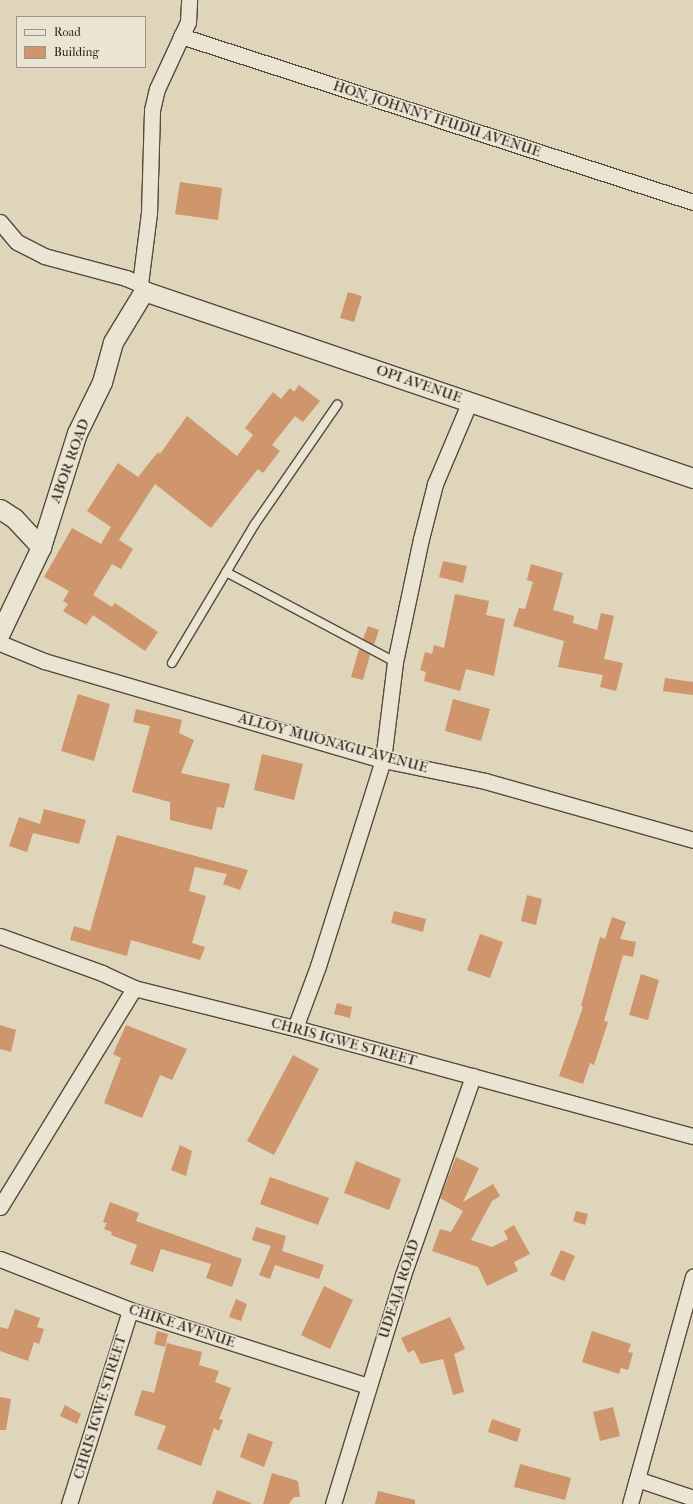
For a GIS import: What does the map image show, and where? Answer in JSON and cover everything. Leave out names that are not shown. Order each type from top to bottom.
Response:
[{"type":"street","points":[[0,222],[17,242],[44,256],[142,287],[149,213],[152,110],[157,89],[188,22],[189,0]]},
{"type":"street","name":"HON, JOHNNY IFUDU AVENUE","points":[[181,36],[693,202]]},
{"type":"street","name":"OPI AVENUE","points":[[142,287],[693,478]]},
{"type":"street","name":"ABOR ROAD","points":[[0,633],[41,547],[77,433],[102,382],[113,342],[142,287]]},
{"type":"street","points":[[295,1028],[318,966],[383,760],[395,662],[435,484],[470,401]]},
{"type":"street","points":[[0,509],[14,518],[41,547]]},
{"type":"street","name":"ALLOY MUONAGU AVENUE","points":[[0,643],[44,661],[383,760],[485,781],[693,840]]},
{"type":"street","name":"CHRIS IGWE STREET","points":[[0,936],[102,973],[134,988],[295,1028],[693,1136]]},
{"type":"street","points":[[0,1207],[134,988]]},
{"type":"street","name":"UDEAJA ROAD","points":[[333,1504],[402,1275],[473,1076]]},
{"type":"street","name":"CHIKE AVENUE","points":[[0,1259],[130,1310],[368,1386]]},
{"type":"street","points":[[630,1504],[693,1277]]},
{"type":"street","name":"CHRIS IGWE STREET","points":[[69,1504],[130,1310]]},
{"type":"street","points":[[637,1479],[693,1498]]},
{"type":"lane","points":[[172,663],[255,524],[337,405]]},
{"type":"lane","points":[[226,572],[395,662]]},
{"type":"building","points":[[180,182],[222,188],[218,220],[175,214]]},
{"type":"building","points":[[348,292],[362,296],[354,322],[340,318]]},
{"type":"building","points":[[299,385],[320,401],[303,422],[295,416],[272,445],[280,451],[263,473],[258,469],[211,528],[155,484],[119,540],[133,549],[121,569],[112,564],[93,595],[112,607],[115,603],[158,632],[145,651],[93,615],[86,625],[63,611],[68,604],[63,601],[69,591],[44,577],[72,528],[101,544],[111,527],[87,511],[118,463],[138,477],[158,452],[160,454],[187,416],[237,456],[253,435],[245,428],[273,392],[281,399],[290,388],[294,392]]},
{"type":"building","points":[[443,561],[467,566],[463,583],[439,577]]},
{"type":"building","points":[[531,564],[563,573],[553,610],[574,616],[573,623],[597,630],[601,613],[614,616],[604,659],[623,663],[616,691],[600,687],[603,675],[558,667],[564,641],[513,626],[519,608],[525,609],[533,582],[527,580]]},
{"type":"building","points":[[455,594],[489,601],[486,615],[505,619],[494,676],[466,669],[460,691],[424,681],[426,672],[420,670],[425,652],[432,654],[434,645],[444,648]]},
{"type":"building","points":[[368,626],[379,630],[374,645],[363,639]]},
{"type":"building","points":[[359,649],[370,655],[363,680],[351,677]]},
{"type":"building","points":[[665,678],[693,682],[693,695],[663,691]]},
{"type":"building","points":[[78,694],[110,704],[94,761],[61,751]]},
{"type":"building","points":[[453,699],[490,709],[481,741],[445,731]]},
{"type":"building","points":[[136,709],[182,720],[179,733],[194,740],[181,773],[230,784],[224,808],[217,807],[212,830],[170,820],[170,802],[132,792],[150,726],[133,722]]},
{"type":"building","points":[[262,754],[303,764],[294,800],[254,790]]},
{"type":"building","points":[[44,809],[86,820],[79,844],[33,833],[27,852],[9,846],[19,817],[40,824]]},
{"type":"building","points":[[117,835],[248,870],[240,890],[223,884],[227,874],[195,867],[189,891],[206,896],[192,943],[205,947],[200,960],[131,940],[127,956],[70,940],[74,926],[90,931]]},
{"type":"building","points":[[527,895],[542,899],[536,925],[521,921]]},
{"type":"building","points":[[394,911],[426,919],[423,932],[391,923]]},
{"type":"building","points":[[612,917],[626,922],[620,939],[636,942],[633,957],[623,955],[604,1021],[608,1022],[594,1065],[590,1063],[583,1084],[559,1076],[583,1007],[581,1006],[600,937],[605,939]]},
{"type":"building","points":[[480,934],[503,942],[490,978],[467,970]]},
{"type":"building","points":[[641,974],[659,980],[648,1020],[629,1015]]},
{"type":"building","points":[[337,1003],[352,1007],[350,1018],[334,1014]]},
{"type":"building","points":[[0,1025],[16,1030],[11,1052],[0,1049]]},
{"type":"building","points":[[126,1025],[187,1049],[172,1080],[160,1075],[142,1118],[104,1103],[121,1058],[113,1054]]},
{"type":"building","points":[[293,1055],[319,1069],[274,1155],[247,1141]]},
{"type":"building","points":[[180,1145],[192,1151],[186,1176],[171,1170]]},
{"type":"building","points":[[456,1157],[479,1168],[463,1202],[493,1184],[500,1196],[492,1201],[471,1240],[492,1247],[508,1239],[504,1231],[514,1225],[530,1254],[514,1262],[518,1271],[487,1286],[478,1267],[432,1251],[440,1229],[451,1232],[463,1211],[440,1198]]},
{"type":"building","points":[[356,1161],[401,1179],[389,1210],[344,1193]]},
{"type":"building","points":[[270,1177],[329,1198],[318,1225],[260,1204]]},
{"type":"building","points":[[110,1202],[139,1213],[136,1221],[242,1259],[232,1287],[206,1278],[211,1264],[161,1249],[153,1272],[130,1264],[137,1245],[111,1235],[112,1232],[104,1229],[107,1223],[103,1222]]},
{"type":"building","points":[[576,1211],[588,1214],[585,1225],[573,1221]]},
{"type":"building","points":[[256,1227],[286,1236],[282,1251],[324,1265],[319,1279],[275,1265],[270,1279],[259,1275],[271,1246],[252,1240]]},
{"type":"building","points":[[561,1250],[575,1256],[564,1281],[550,1275]]},
{"type":"building","points":[[324,1286],[353,1300],[330,1349],[301,1335]]},
{"type":"building","points":[[236,1299],[247,1304],[241,1321],[229,1317]]},
{"type":"building","points":[[15,1309],[40,1318],[37,1327],[44,1329],[39,1344],[34,1342],[28,1361],[0,1351],[0,1327],[8,1329]]},
{"type":"building","points":[[450,1317],[465,1349],[454,1354],[464,1392],[453,1395],[443,1359],[421,1364],[414,1350],[408,1353],[401,1338]]},
{"type":"building","points":[[157,1331],[168,1334],[165,1347],[154,1344]]},
{"type":"building","points":[[592,1331],[631,1344],[628,1352],[633,1353],[628,1370],[621,1368],[619,1374],[582,1362]]},
{"type":"building","points":[[167,1343],[202,1352],[199,1365],[219,1371],[215,1382],[231,1388],[219,1419],[223,1420],[219,1431],[214,1428],[201,1466],[157,1449],[166,1426],[134,1415],[142,1390],[154,1393]]},
{"type":"building","points":[[0,1397],[11,1399],[6,1430],[0,1430]]},
{"type":"building","points":[[65,1405],[81,1414],[77,1424],[60,1416]]},
{"type":"building","points":[[613,1407],[620,1436],[600,1441],[593,1412]]},
{"type":"building","points":[[492,1419],[521,1429],[517,1442],[488,1432]]},
{"type":"building","points":[[248,1433],[273,1442],[264,1467],[240,1457]]},
{"type":"building","points":[[520,1464],[571,1478],[565,1500],[514,1487]]},
{"type":"building","points":[[272,1473],[298,1481],[300,1497],[294,1497],[289,1504],[263,1504]]},
{"type":"building","points":[[217,1490],[251,1503],[251,1504],[212,1504]]},
{"type":"building","points":[[378,1491],[415,1500],[415,1504],[375,1504]]}]
